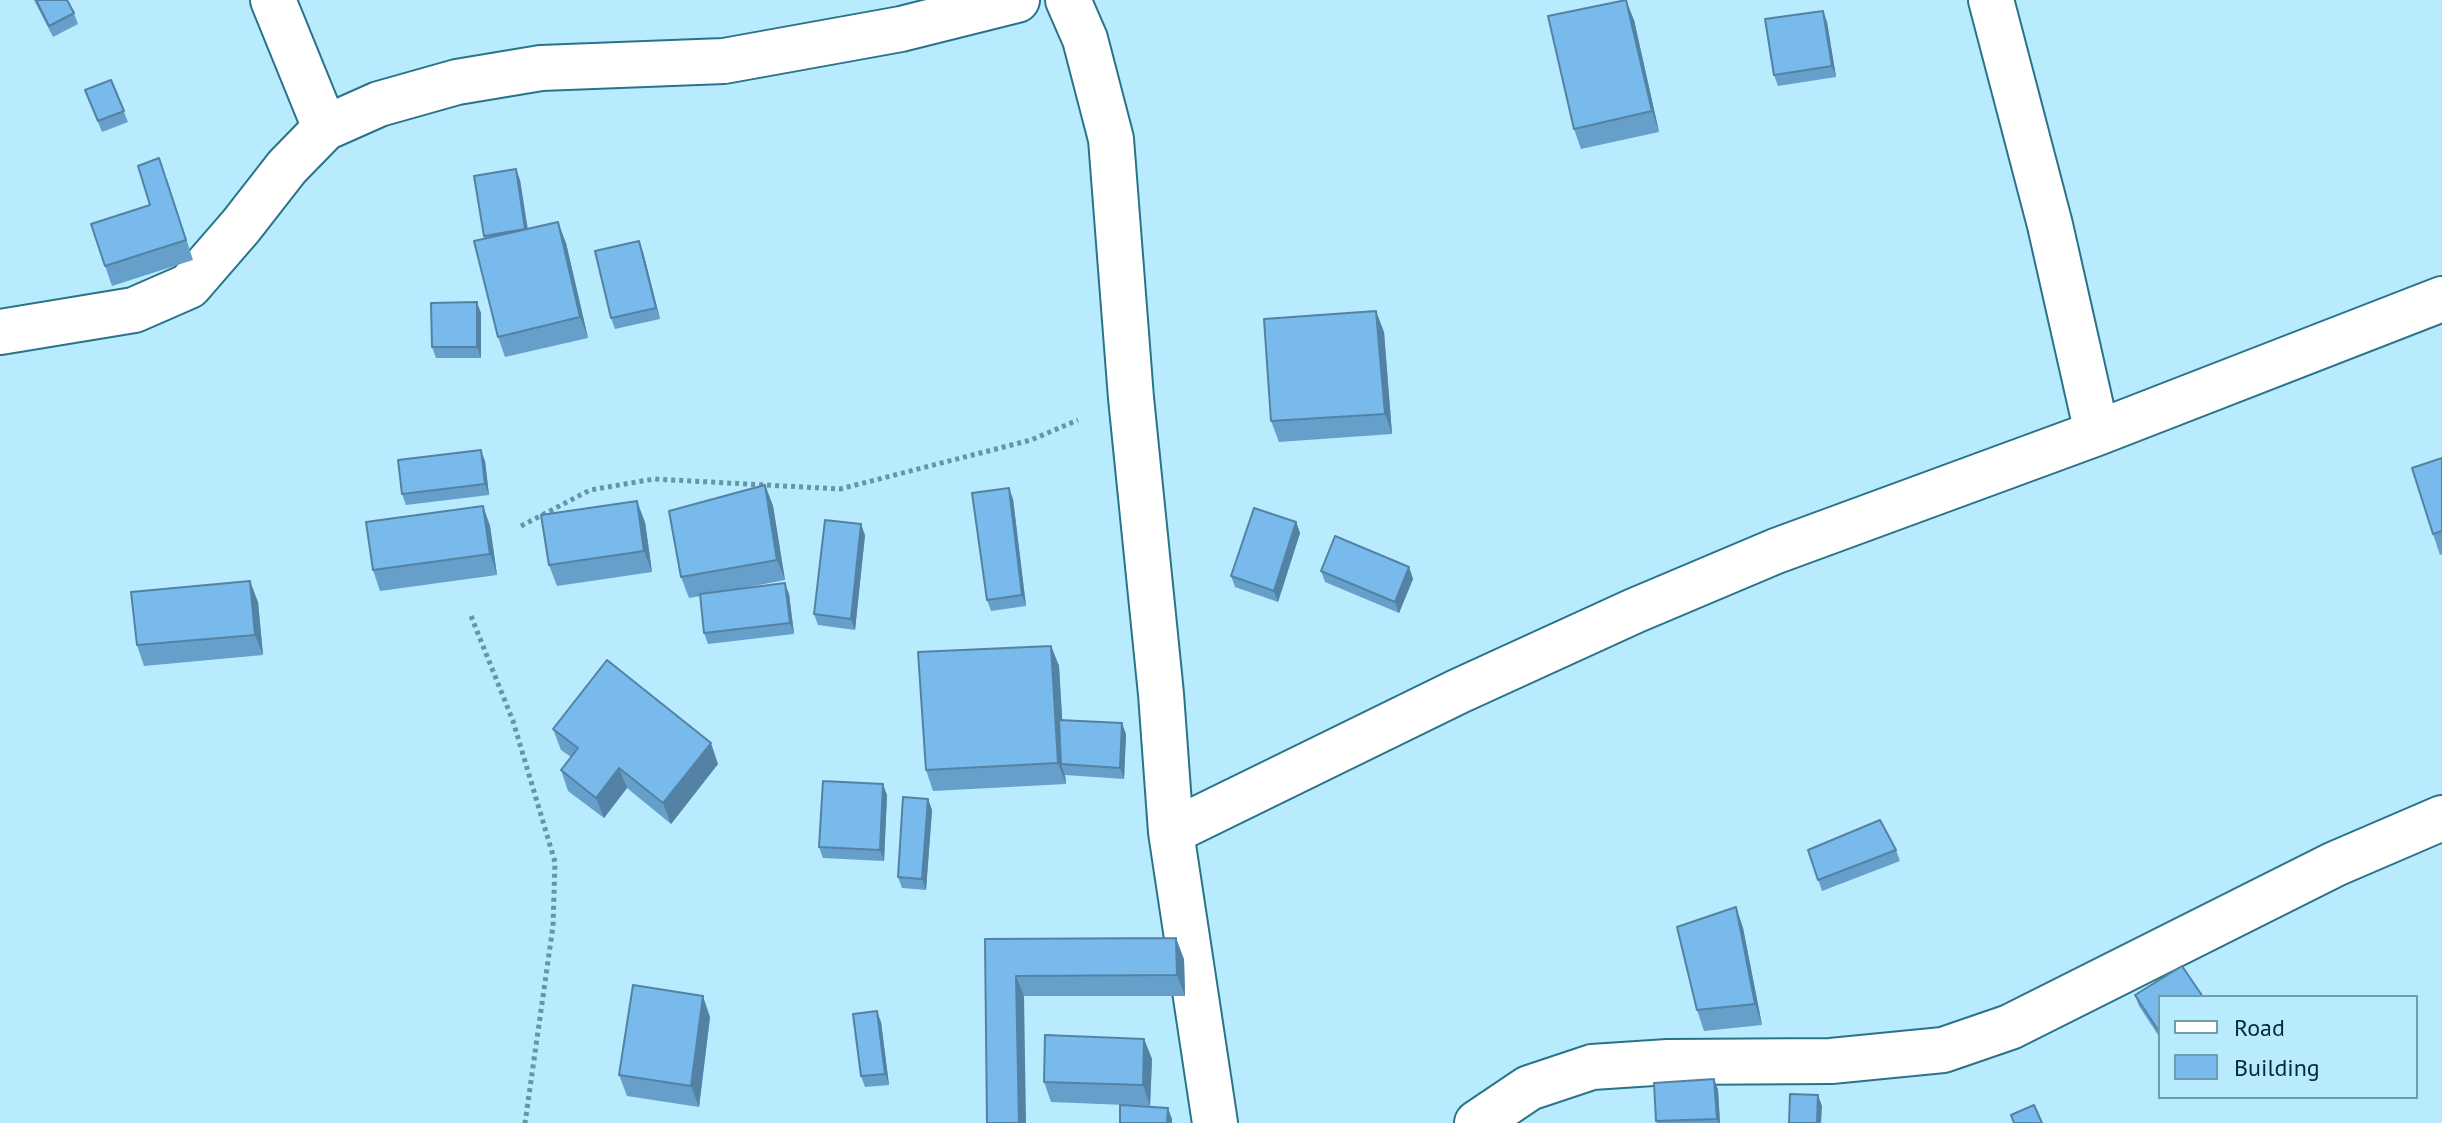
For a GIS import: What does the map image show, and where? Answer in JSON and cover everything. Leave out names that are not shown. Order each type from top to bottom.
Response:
[{"type":"street","points":[[273,0],[325,128]]},
{"type":"street","points":[[0,332],[134,310],[189,286],[233,237],[287,167],[325,128],[379,104],[457,82],[541,68],[724,61],[901,29],[1017,0]]},
{"type":"street","points":[[1068,0],[1085,39],[1111,139],[1131,398],[1161,694],[1171,832],[1215,1123]]},
{"type":"street","points":[[1991,0],[2050,225],[2097,433]]},
{"type":"street","points":[[1171,832],[1459,691],[1634,611],[1776,551],[2097,433],[2442,299]]},
{"type":"street","points":[[1477,1123],[1529,1088],[1592,1067],[1668,1062],[1831,1061],[1943,1050],[2010,1027],[2335,864],[2442,818]]},
{"type":"path","points":[[521,526],[590,490],[654,479],[840,489],[1031,440],[1131,398]]},
{"type":"path","points":[[471,616],[513,721],[555,862],[553,926],[525,1123]]},
{"type":"building","points":[[36,0],[67,0],[74,13],[49,26]]},
{"type":"building","points":[[1626,0],[1652,111],[1574,129],[1548,16]]},
{"type":"building","points":[[1823,11],[1832,66],[1774,75],[1765,19]]},
{"type":"building","points":[[111,80],[124,111],[98,121],[85,90]]},
{"type":"building","points":[[159,158],[186,240],[105,266],[91,224],[150,205],[138,166]]},
{"type":"building","points":[[516,169],[525,229],[484,236],[474,176]]},
{"type":"building","points":[[558,222],[580,317],[498,337],[474,241]]},
{"type":"building","points":[[639,241],[656,308],[611,318],[595,251]]},
{"type":"building","points":[[477,302],[477,347],[432,347],[431,303]]},
{"type":"building","points":[[1376,311],[1385,414],[1271,421],[1264,319]]},
{"type":"building","points":[[481,450],[485,484],[402,494],[398,460]]},
{"type":"building","points":[[2442,458],[2442,531],[2433,534],[2412,468]]},
{"type":"building","points":[[765,485],[777,560],[681,577],[669,511]]},
{"type":"building","points":[[1009,488],[1022,595],[987,600],[972,493]]},
{"type":"building","points":[[637,501],[644,551],[549,565],[541,515]]},
{"type":"building","points":[[483,506],[490,554],[373,570],[366,522]]},
{"type":"building","points":[[1254,508],[1296,522],[1274,591],[1231,576]]},
{"type":"building","points":[[825,520],[861,524],[851,619],[814,614]]},
{"type":"building","points":[[1335,536],[1409,567],[1395,602],[1321,571]]},
{"type":"building","points":[[250,581],[255,635],[137,645],[131,592]]},
{"type":"building","points":[[785,583],[790,623],[704,633],[700,594]]},
{"type":"building","points":[[1051,646],[1058,763],[926,770],[918,652]]},
{"type":"building","points":[[607,660],[711,743],[663,803],[619,768],[596,798],[561,770],[578,748],[553,729]]},
{"type":"building","points":[[1059,720],[1122,723],[1120,768],[1061,764]]},
{"type":"building","points":[[823,781],[883,784],[880,850],[819,847]]},
{"type":"building","points":[[903,797],[928,799],[922,879],[898,877]]},
{"type":"building","points":[[1880,820],[1896,850],[1818,880],[1808,850]]},
{"type":"building","points":[[1736,907],[1755,1004],[1697,1010],[1677,927]]},
{"type":"building","points":[[1176,938],[1177,975],[1016,976],[1019,1123],[987,1123],[985,939]]},
{"type":"building","points":[[2182,966],[2202,995],[2158,995],[2158,1030],[2135,995]]},
{"type":"building","points":[[633,985],[703,996],[691,1086],[619,1075]]},
{"type":"building","points":[[877,1011],[885,1074],[861,1076],[853,1014]]},
{"type":"building","points":[[1045,1035],[1144,1039],[1143,1085],[1044,1082]]},
{"type":"building","points":[[1714,1079],[1717,1119],[1656,1121],[1654,1083]]},
{"type":"building","points":[[1790,1094],[1818,1095],[1817,1123],[1789,1123]]},
{"type":"building","points":[[1120,1105],[1168,1108],[1167,1123],[1120,1123]]},
{"type":"building","points":[[2034,1105],[2042,1123],[2014,1123],[2011,1115]]}]
